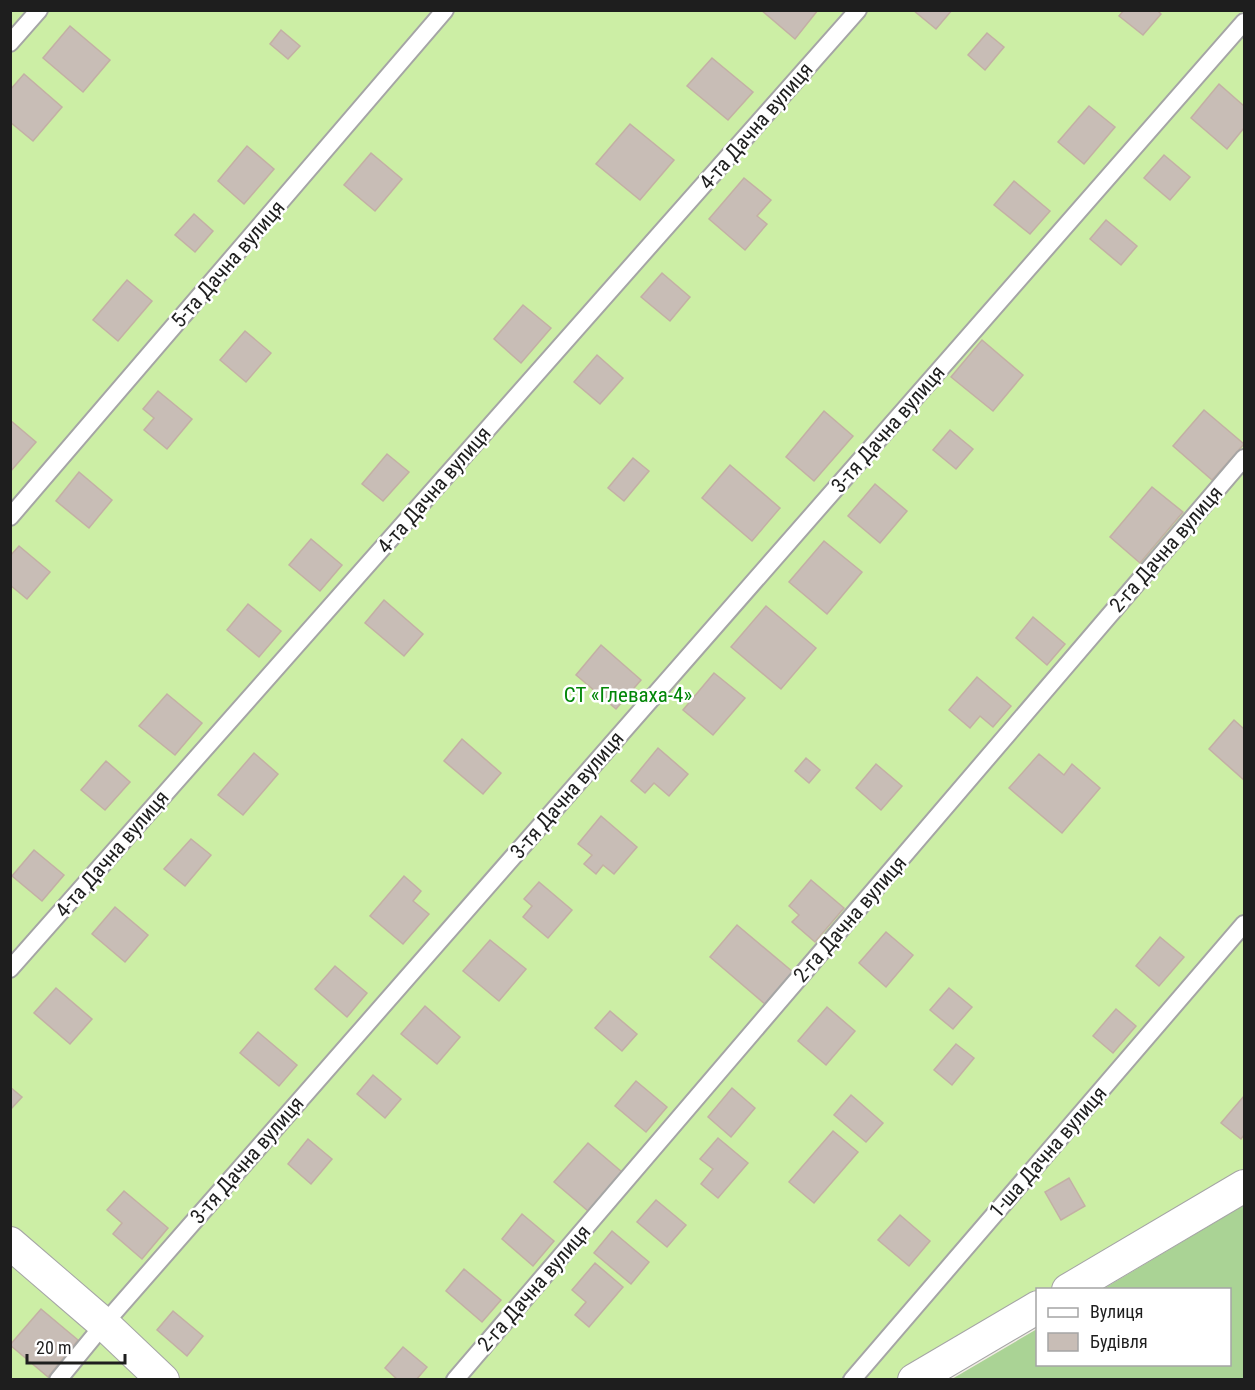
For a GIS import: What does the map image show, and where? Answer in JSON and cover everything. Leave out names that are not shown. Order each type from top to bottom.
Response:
[{"type":"street","points":[[1071,1288],[1245,1186]]},
{"type":"street","points":[[10,1243],[104,1324],[163,1380]]},
{"type":"street","points":[[914,1380],[1036,1308]]},
{"type":"lane","points":[[10,43],[39,10]]},
{"type":"lane","name":"5-та Дачна вулиця","points":[[10,517],[445,10]]},
{"type":"lane","name":"4-та Дачна вулиця","points":[[10,969],[858,10]]},
{"type":"lane","name":"3-тя Дачна вулиця","points":[[58,1380],[104,1324],[1245,22]]},
{"type":"lane","name":"2-га Дачна вулиця","points":[[455,1380],[1245,458]]},
{"type":"lane","name":"1-ша Дачна вулиця","points":[[852,1380],[1245,924]]},
{"type":"green space","name":"СТ «Глеваха-4»","points":[[10,11],[1244,11],[1244,1175],[1059,1288],[1036,1288],[1036,1302],[908,1379],[11,1379]]},
{"type":"green space","points":[[1244,1205],[1244,1379],[952,1379],[1036,1330],[1036,1366],[1231,1366],[1231,1288],[1105,1288]]},
{"type":"building","points":[[761,10],[818,10],[795,39]]},
{"type":"building","points":[[913,10],[952,10],[936,29]]},
{"type":"building","points":[[1124,10],[1157,10],[1161,14],[1143,35],[1119,16]]},
{"type":"building","points":[[70,26],[110,60],[83,92],[43,58]]},
{"type":"building","points":[[281,30],[300,46],[288,59],[270,44]]},
{"type":"building","points":[[987,33],[1004,47],[985,70],[968,55]]},
{"type":"building","points":[[712,58],[753,92],[728,120],[687,86]]},
{"type":"building","points":[[24,74],[62,107],[33,141],[10,122],[10,90]]},
{"type":"building","points":[[1219,84],[1244,106],[1244,128],[1227,149],[1191,118]]},
{"type":"building","points":[[1089,106],[1115,127],[1084,164],[1058,142]]},
{"type":"building","points":[[630,124],[674,160],[640,200],[596,164]]},
{"type":"building","points":[[247,146],[274,169],[244,204],[218,181]]},
{"type":"building","points":[[371,153],[402,179],[375,211],[344,185]]},
{"type":"building","points":[[1164,155],[1190,177],[1170,200],[1144,178]]},
{"type":"building","points":[[744,178],[771,200],[757,216],[767,224],[745,250],[709,219]]},
{"type":"building","points":[[1014,181],[1050,211],[1030,234],[994,205]]},
{"type":"building","points":[[194,214],[213,231],[195,252],[175,235]]},
{"type":"building","points":[[1106,220],[1137,246],[1121,265],[1090,239]]},
{"type":"building","points":[[662,273],[690,297],[670,321],[641,297]]},
{"type":"building","points":[[127,280],[152,301],[118,341],[93,320]]},
{"type":"building","points":[[523,305],[551,328],[521,363],[494,339]]},
{"type":"building","points":[[245,331],[271,353],[246,382],[220,360]]},
{"type":"building","points":[[982,340],[1023,375],[993,411],[951,377]]},
{"type":"building","points":[[597,355],[623,378],[600,404],[574,382]]},
{"type":"building","points":[[158,391],[192,419],[167,449],[144,430],[154,418],[143,409]]},
{"type":"building","points":[[1204,410],[1244,444],[1212,480],[1173,446]]},
{"type":"building","points":[[824,411],[853,436],[814,481],[786,457]]},
{"type":"building","points":[[10,420],[36,442],[10,472]]},
{"type":"building","points":[[950,430],[973,449],[956,469],[933,450]]},
{"type":"building","points":[[387,454],[409,472],[383,501],[362,484]]},
{"type":"building","points":[[633,458],[649,471],[624,501],[608,488]]},
{"type":"building","points":[[730,465],[780,508],[752,541],[702,498]]},
{"type":"building","points":[[79,472],[112,500],[89,528],[56,501]]},
{"type":"building","points":[[875,484],[907,511],[880,543],[848,516]]},
{"type":"building","points":[[1152,487],[1183,512],[1140,563],[1110,537]]},
{"type":"building","points":[[311,539],[342,565],[320,591],[289,565]]},
{"type":"building","points":[[824,541],[862,572],[827,614],[789,582]]},
{"type":"building","points":[[19,546],[50,572],[27,599],[10,585],[10,556]]},
{"type":"building","points":[[384,600],[423,634],[404,656],[365,623]]},
{"type":"building","points":[[248,604],[281,631],[259,657],[227,630]]},
{"type":"building","points":[[766,606],[816,648],[781,689],[731,647]]},
{"type":"building","points":[[1033,617],[1065,644],[1047,665],[1016,638]]},
{"type":"building","points":[[601,645],[641,680],[616,709],[576,675]]},
{"type":"building","points":[[714,673],[745,698],[713,735],[683,710]]},
{"type":"building","points":[[977,677],[1011,706],[993,727],[980,716],[970,728],[949,710]]},
{"type":"building","points":[[167,694],[202,723],[175,755],[139,726]]},
{"type":"building","points":[[1234,720],[1244,729],[1244,780],[1209,749]]},
{"type":"building","points":[[462,739],[501,773],[483,794],[444,761]]},
{"type":"building","points":[[658,748],[688,774],[669,796],[654,783],[645,793],[631,781]]},
{"type":"building","points":[[254,753],[278,774],[243,815],[218,795]]},
{"type":"building","points":[[1039,754],[1064,775],[1072,764],[1100,788],[1062,833],[1009,788]]},
{"type":"building","points":[[806,758],[820,770],[809,783],[795,771]]},
{"type":"building","points":[[106,761],[130,782],[105,810],[81,790]]},
{"type":"building","points":[[876,764],[902,786],[881,810],[856,788]]},
{"type":"building","points":[[601,816],[637,847],[614,874],[603,865],[596,874],[584,864],[592,855],[578,844]]},
{"type":"building","points":[[191,839],[211,855],[185,886],[164,869]]},
{"type":"building","points":[[34,850],[64,875],[42,901],[12,876]]},
{"type":"building","points":[[404,876],[421,891],[413,901],[429,914],[403,944],[370,916]]},
{"type":"building","points":[[811,880],[844,908],[815,942],[792,922],[799,915],[789,906]]},
{"type":"building","points":[[539,882],[572,910],[548,938],[523,917],[532,906],[524,899]]},
{"type":"building","points":[[115,907],[148,935],[125,962],[92,934]]},
{"type":"building","points":[[737,925],[793,972],[765,1004],[710,957]]},
{"type":"building","points":[[886,932],[913,955],[886,987],[859,963]]},
{"type":"building","points":[[1160,937],[1184,957],[1159,986],[1136,966]]},
{"type":"building","points":[[490,940],[526,969],[499,1001],[463,971]]},
{"type":"building","points":[[335,966],[367,993],[347,1017],[315,989]]},
{"type":"building","points":[[56,988],[92,1019],[70,1044],[34,1013]]},
{"type":"building","points":[[949,988],[972,1007],[953,1029],[930,1010]]},
{"type":"building","points":[[425,1006],[460,1037],[437,1064],[401,1034]]},
{"type":"building","points":[[827,1007],[855,1031],[826,1065],[798,1041]]},
{"type":"building","points":[[1116,1009],[1136,1026],[1113,1053],[1093,1036]]},
{"type":"building","points":[[610,1011],[637,1034],[622,1051],[595,1028]]},
{"type":"building","points":[[258,1032],[297,1065],[279,1086],[240,1053]]},
{"type":"building","points":[[956,1044],[974,1058],[952,1085],[934,1070]]},
{"type":"building","points":[[373,1075],[401,1099],[385,1118],[357,1094]]},
{"type":"building","points":[[636,1081],[667,1107],[646,1132],[615,1106]]},
{"type":"building","points":[[10,1087],[22,1097],[10,1110]]},
{"type":"building","points":[[732,1088],[755,1108],[731,1137],[708,1117]]},
{"type":"building","points":[[851,1095],[883,1123],[866,1142],[834,1115]]},
{"type":"building","points":[[1244,1096],[1244,1135],[1241,1139],[1221,1123]]},
{"type":"building","points":[[833,1131],[858,1152],[814,1203],[789,1182]]},
{"type":"building","points":[[718,1138],[748,1163],[718,1198],[701,1184],[713,1169],[700,1159]]},
{"type":"building","points":[[308,1139],[332,1159],[311,1184],[288,1164]]},
{"type":"building","points":[[588,1143],[622,1172],[588,1211],[554,1182]]},
{"type":"building","points":[[1069,1178],[1085,1206],[1061,1220],[1045,1192]]},
{"type":"building","points":[[124,1191],[168,1228],[142,1259],[113,1234],[122,1223],[107,1210]]},
{"type":"building","points":[[656,1200],[686,1225],[667,1247],[637,1222]]},
{"type":"building","points":[[522,1214],[554,1241],[533,1266],[502,1239]]},
{"type":"building","points":[[900,1215],[930,1241],[909,1266],[878,1240]]},
{"type":"building","points":[[612,1231],[649,1262],[631,1284],[594,1253]]},
{"type":"building","points":[[595,1263],[623,1287],[589,1327],[575,1315],[586,1302],[572,1290]]},
{"type":"building","points":[[464,1269],[501,1300],[482,1322],[446,1291]]},
{"type":"building","points":[[41,1309],[78,1340],[48,1377],[10,1345]]},
{"type":"building","points":[[173,1311],[203,1336],[187,1356],[157,1330]]},
{"type":"building","points":[[403,1347],[427,1367],[416,1380],[398,1380],[385,1368]]}]
